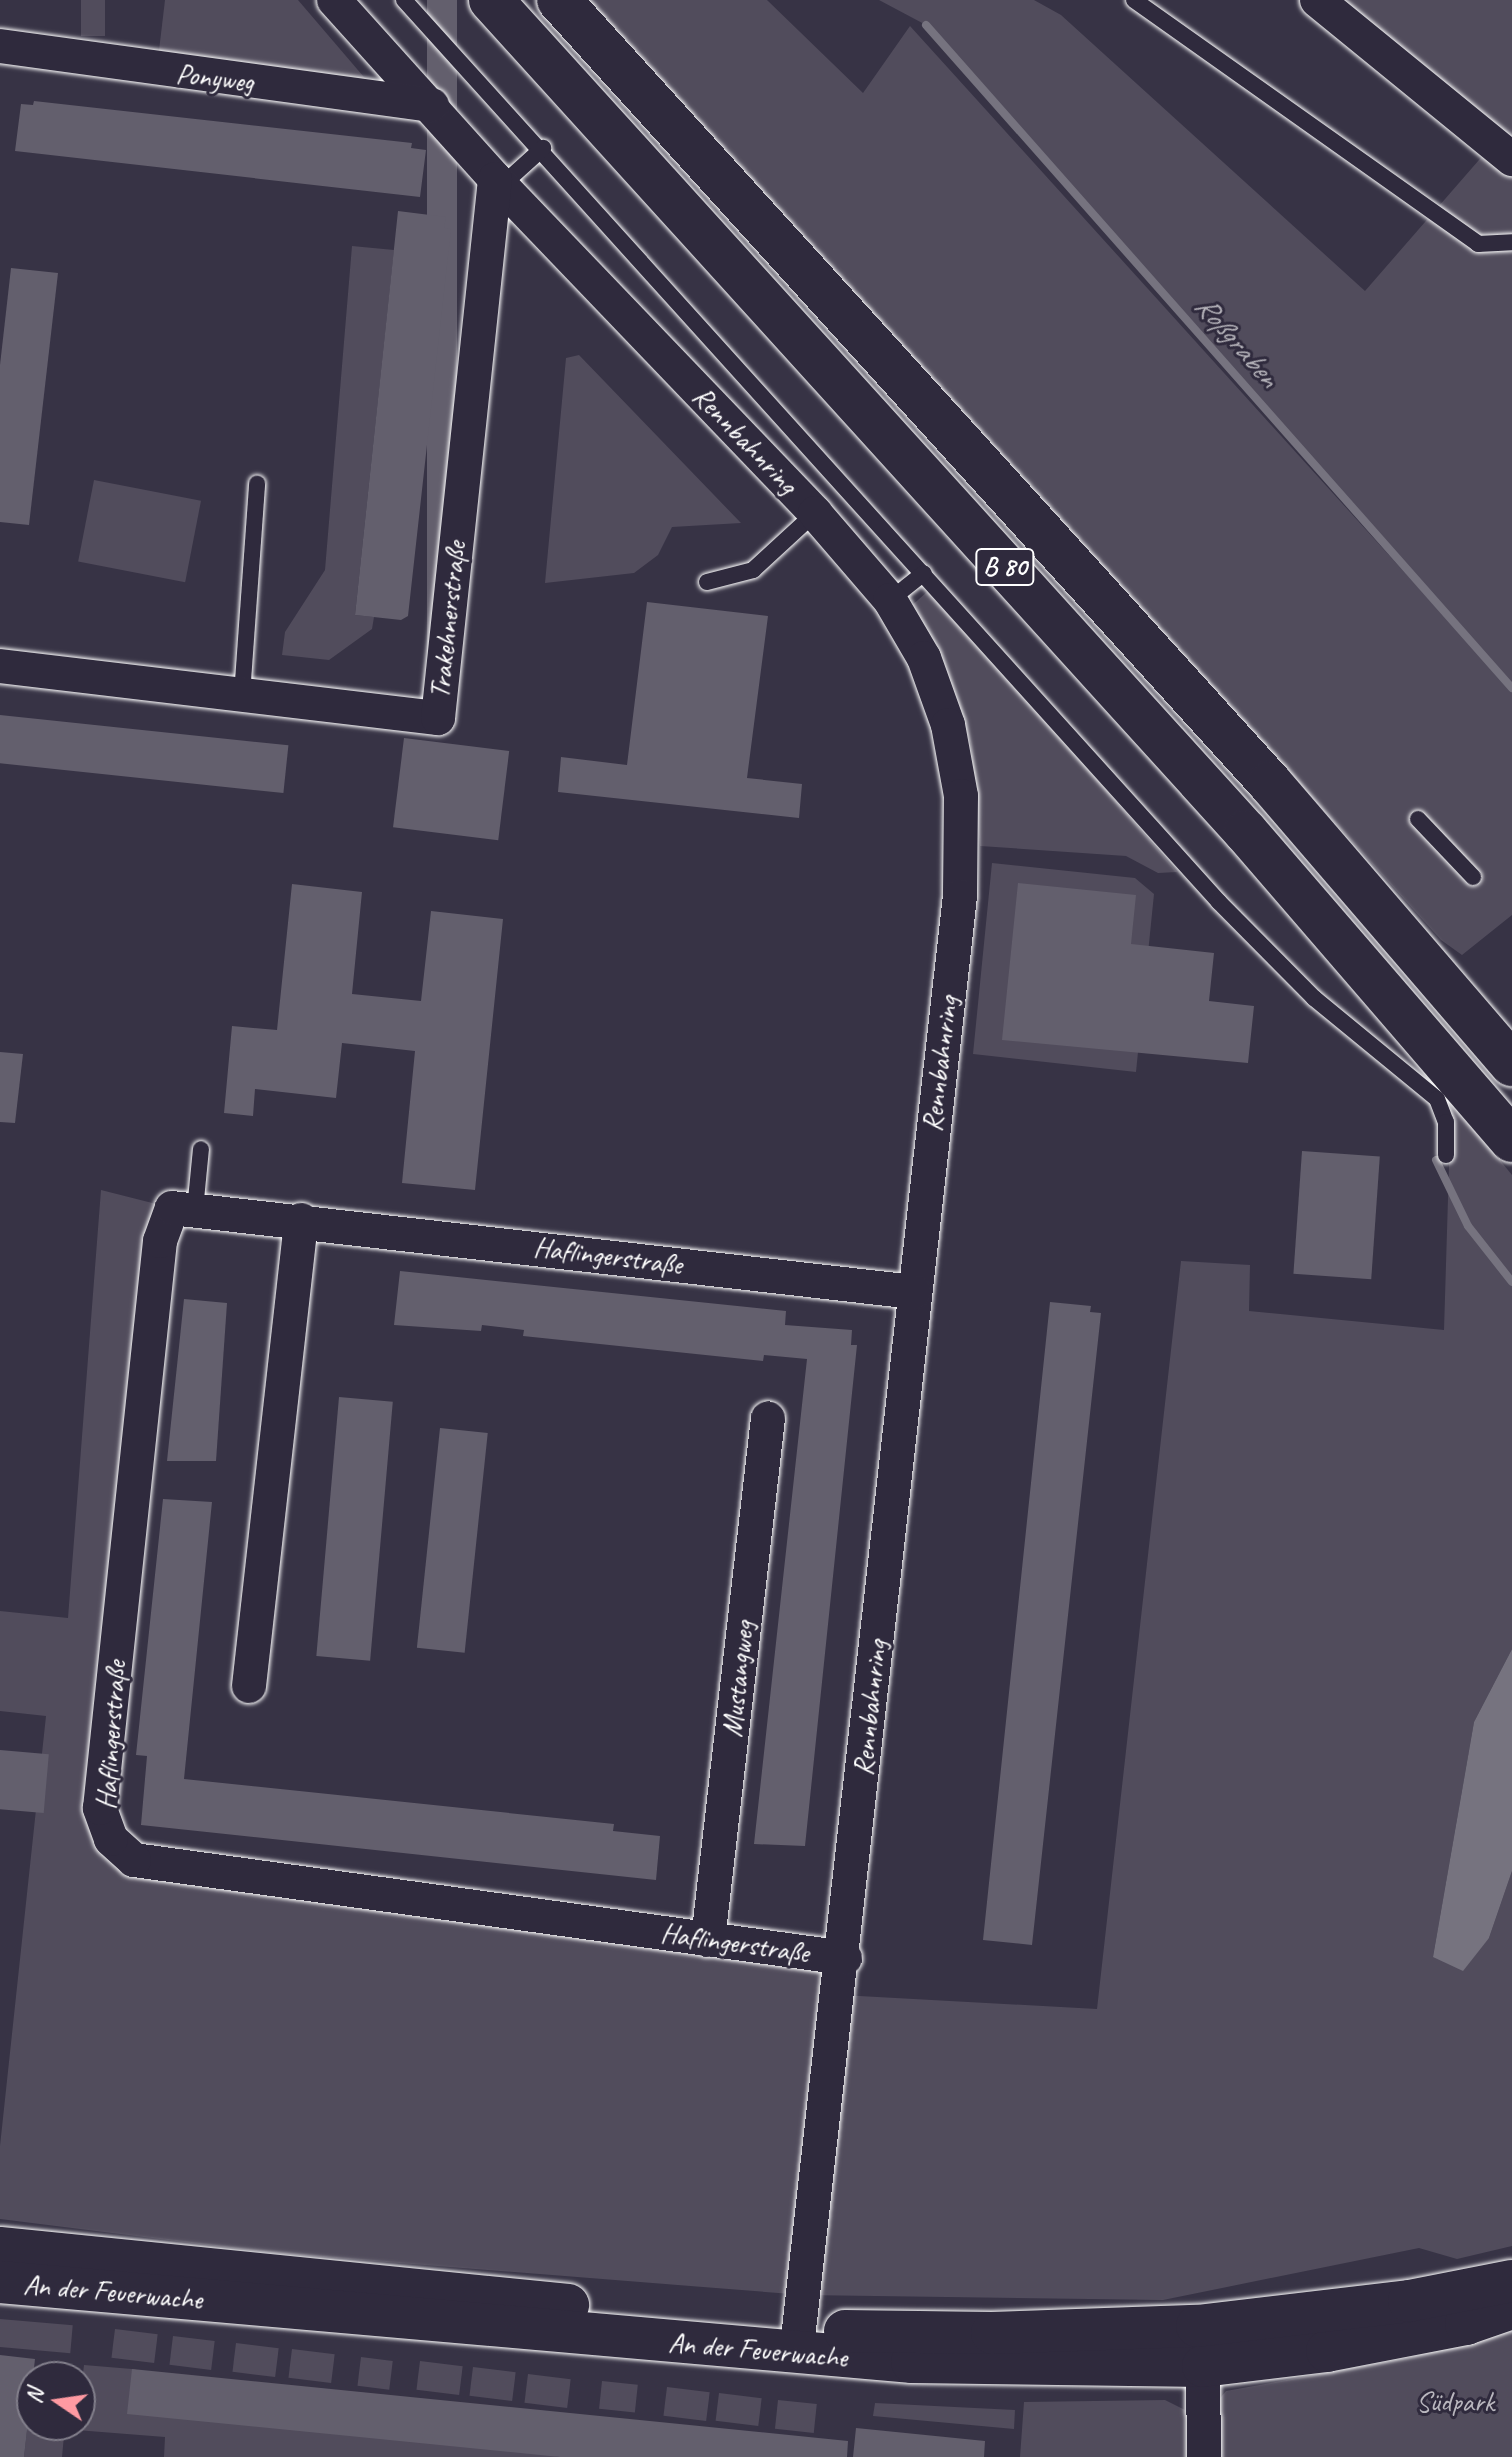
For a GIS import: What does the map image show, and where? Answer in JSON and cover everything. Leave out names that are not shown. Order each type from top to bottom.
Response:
[{"type":"highway","name":"B 80","points":[[491,0],[1246,832],[1512,1140]]},
{"type":"highway","name":"B 80","points":[[559,0],[1270,783],[1512,1064]]},
{"type":"street","name":"Rennbahnring","points":[[334,0],[432,105],[498,182],[815,513],[890,600],[924,658],[948,725],[963,820],[960,896],[914,1292],[914,1375],[868,1818],[845,1958],[798,2342]]},
{"type":"street","points":[[1317,0],[1512,159]]},
{"type":"street","name":"Ponyweg","points":[[0,46],[432,105]]},
{"type":"street","name":"Trakehnerstraße","points":[[0,666],[438,718],[498,182]]},
{"type":"street","name":"Haflingerstraße","points":[[845,1958],[134,1860],[111,1839],[100,1808],[160,1241],[172,1208],[301,1220],[914,1292]]},
{"type":"street","points":[[249,1686],[301,1220]]},
{"type":"street","name":"Mustangweg","points":[[708,1940],[768,1418]]},
{"type":"street","name":"An der Feuerwache","points":[[0,2248],[798,2342]]},
{"type":"street","name":"An der Feuerwache","points":[[1200,2346],[1512,2281]]},
{"type":"street","name":"An der Feuerwache","points":[[0,2282],[798,2342],[992,2333],[1327,2351],[1466,2324],[1512,2308]]},
{"type":"street","points":[[1200,2346],[1204,2457]]},
{"type":"lane","points":[[404,0],[543,148],[1267,952],[1437,1099],[1446,1122],[1446,1155]]},
{"type":"lane","points":[[1134,0],[1478,244],[1512,242]]},
{"type":"lane","points":[[498,182],[543,148]]},
{"type":"lane","points":[[242,695],[257,484]]},
{"type":"lane","points":[[707,582],[753,570],[815,513]]},
{"type":"lane","points":[[890,600],[924,573]]},
{"type":"lane","points":[[1418,819],[1473,877]]},
{"type":"lane","points":[[195,1210],[201,1149]]},
{"type":"green space","points":[[81,0],[105,0],[105,36],[81,36]]},
{"type":"green space","points":[[165,0],[298,0],[369,83],[158,59]]},
{"type":"green space","points":[[558,0],[767,0],[863,93],[910,26],[1512,691],[1512,915],[1462,955],[1441,940],[962,410]]},
{"type":"green space","points":[[879,0],[1034,0],[1061,15],[1365,291],[1492,145],[1512,161],[1512,687],[926,25]]},
{"type":"green space","points":[[1321,0],[1512,0],[1512,159]]},
{"type":"green space","points":[[352,246],[394,250],[355,615],[374,617],[372,629],[329,660],[282,655],[285,632],[325,570]]},
{"type":"green space","points":[[579,355],[741,523],[672,527],[658,555],[634,573],[545,583],[566,358]]},
{"type":"green space","points":[[94,480],[201,501],[185,582],[78,561]]},
{"type":"green space","points":[[928,591],[1177,872],[1158,873],[1126,856],[980,846],[971,744],[938,646],[909,608]]},
{"type":"green space","points":[[992,863],[1135,878],[1154,894],[1136,1072],[973,1054]]},
{"type":"green space","points":[[1451,1100],[1512,1175],[1512,1649],[1474,1722],[1433,1957],[1489,1938],[1512,1871],[1512,2246],[1457,2259],[1419,2248],[1163,2300],[804,2295],[273,2253],[0,2219],[0,2146],[46,1716],[0,1711],[0,1611],[68,1618],[101,1190],[172,1208],[100,1808],[134,1860],[845,1958],[841,1995],[1097,2009],[1181,1261],[1250,1265],[1249,1311],[1444,1330]]},
{"type":"green space","points":[[0,2319],[73,2325],[70,2353],[0,2347]]},
{"type":"green space","points":[[115,2329],[158,2334],[154,2363],[111,2358]]},
{"type":"green space","name":"Südpark","points":[[1512,2329],[1512,2457],[1020,2457],[1024,2402],[1165,2400],[1203,2419],[1226,2391],[1408,2358]]},
{"type":"green space","points":[[173,2336],[215,2341],[211,2370],[169,2365]]},
{"type":"green space","points":[[236,2343],[279,2348],[275,2377],[232,2372]]},
{"type":"green space","points":[[292,2349],[335,2354],[331,2383],[288,2378]]},
{"type":"green space","points":[[361,2357],[393,2361],[389,2390],[357,2386]]},
{"type":"green space","points":[[420,2361],[463,2366],[459,2395],[416,2390]]},
{"type":"green space","points":[[96,2366],[132,2369],[560,2457],[164,2457],[165,2437],[96,2432]]},
{"type":"green space","points":[[473,2367],[516,2372],[512,2401],[469,2396]]},
{"type":"green space","points":[[528,2374],[571,2379],[567,2408],[524,2403]]},
{"type":"green space","points":[[602,2381],[638,2385],[635,2413],[599,2409]]},
{"type":"green space","points":[[667,2387],[710,2392],[706,2421],[663,2416]]},
{"type":"green space","points":[[719,2393],[762,2398],[758,2426],[716,2421]]},
{"type":"green space","points":[[778,2400],[817,2404],[814,2433],[775,2429]]},
{"type":"green space","points":[[875,2403],[1015,2410],[1014,2429],[873,2416]]},
{"type":"green space","points":[[26,2441],[64,2441],[62,2457],[24,2457]]},
{"type":"shaded area","points":[[1512,1649],[1512,1871],[1489,1938],[1463,1971],[1433,1957],[1474,1722]]},
{"type":"building","points":[[427,0],[457,0],[457,691],[427,691]]},
{"type":"building","points":[[34,101],[412,143],[411,148],[426,150],[420,197],[15,151],[21,104],[33,105]]},
{"type":"building","points":[[398,211],[446,217],[444,228],[451,229],[408,616],[401,620],[355,615]]},
{"type":"building","points":[[11,268],[58,273],[29,525],[0,522],[0,365]]},
{"type":"building","points":[[647,602],[768,616],[747,778],[802,784],[799,818],[558,792],[561,757],[627,765]]},
{"type":"building","points":[[0,715],[288,745],[283,793],[0,763]]},
{"type":"building","points":[[404,738],[509,751],[498,840],[393,827]]},
{"type":"building","points":[[1018,883],[1136,895],[1131,944],[1214,953],[1209,1001],[1254,1006],[1248,1063],[1002,1040]]},
{"type":"building","points":[[292,884],[362,892],[352,994],[421,1001],[431,911],[503,919],[475,1190],[402,1183],[415,1051],[342,1043],[336,1098],[255,1089],[253,1116],[224,1113],[232,1026],[277,1030]]},
{"type":"building","points":[[0,1052],[23,1054],[15,1123],[0,1122]]},
{"type":"building","points":[[1302,1151],[1380,1156],[1371,1279],[1293,1274]]},
{"type":"building","points":[[400,1271],[786,1311],[785,1325],[852,1330],[851,1345],[857,1345],[805,1846],[754,1844],[807,1359],[764,1355],[763,1361],[523,1336],[524,1330],[482,1325],[481,1331],[394,1325]]},
{"type":"building","points":[[184,1299],[227,1303],[216,1461],[167,1461]]},
{"type":"building","points":[[1050,1302],[1091,1306],[1090,1312],[1101,1313],[1032,1945],[983,1940]]},
{"type":"building","points":[[339,1397],[393,1402],[370,1661],[316,1656]]},
{"type":"building","points":[[440,1428],[488,1433],[465,1653],[417,1648]]},
{"type":"building","points":[[163,1499],[212,1502],[184,1779],[614,1824],[613,1831],[660,1836],[656,1880],[141,1825],[147,1756],[136,1755]]},
{"type":"building","points":[[0,1750],[49,1754],[44,1813],[0,1809]]},
{"type":"building","points":[[0,2355],[35,2359],[16,2361],[16,2441],[26,2441],[24,2457],[0,2457]]},
{"type":"building","points":[[132,2369],[848,2441],[847,2457],[560,2457],[127,2414]]},
{"type":"building","points":[[856,2428],[985,2441],[984,2457],[853,2457]]},
{"type":"waterway","name":"Roßgraben","points":[[926,25],[1512,688]]},
{"type":"waterway","name":"Roßgraben","points":[[1436,1160],[1468,1226],[1512,1282]]}]
